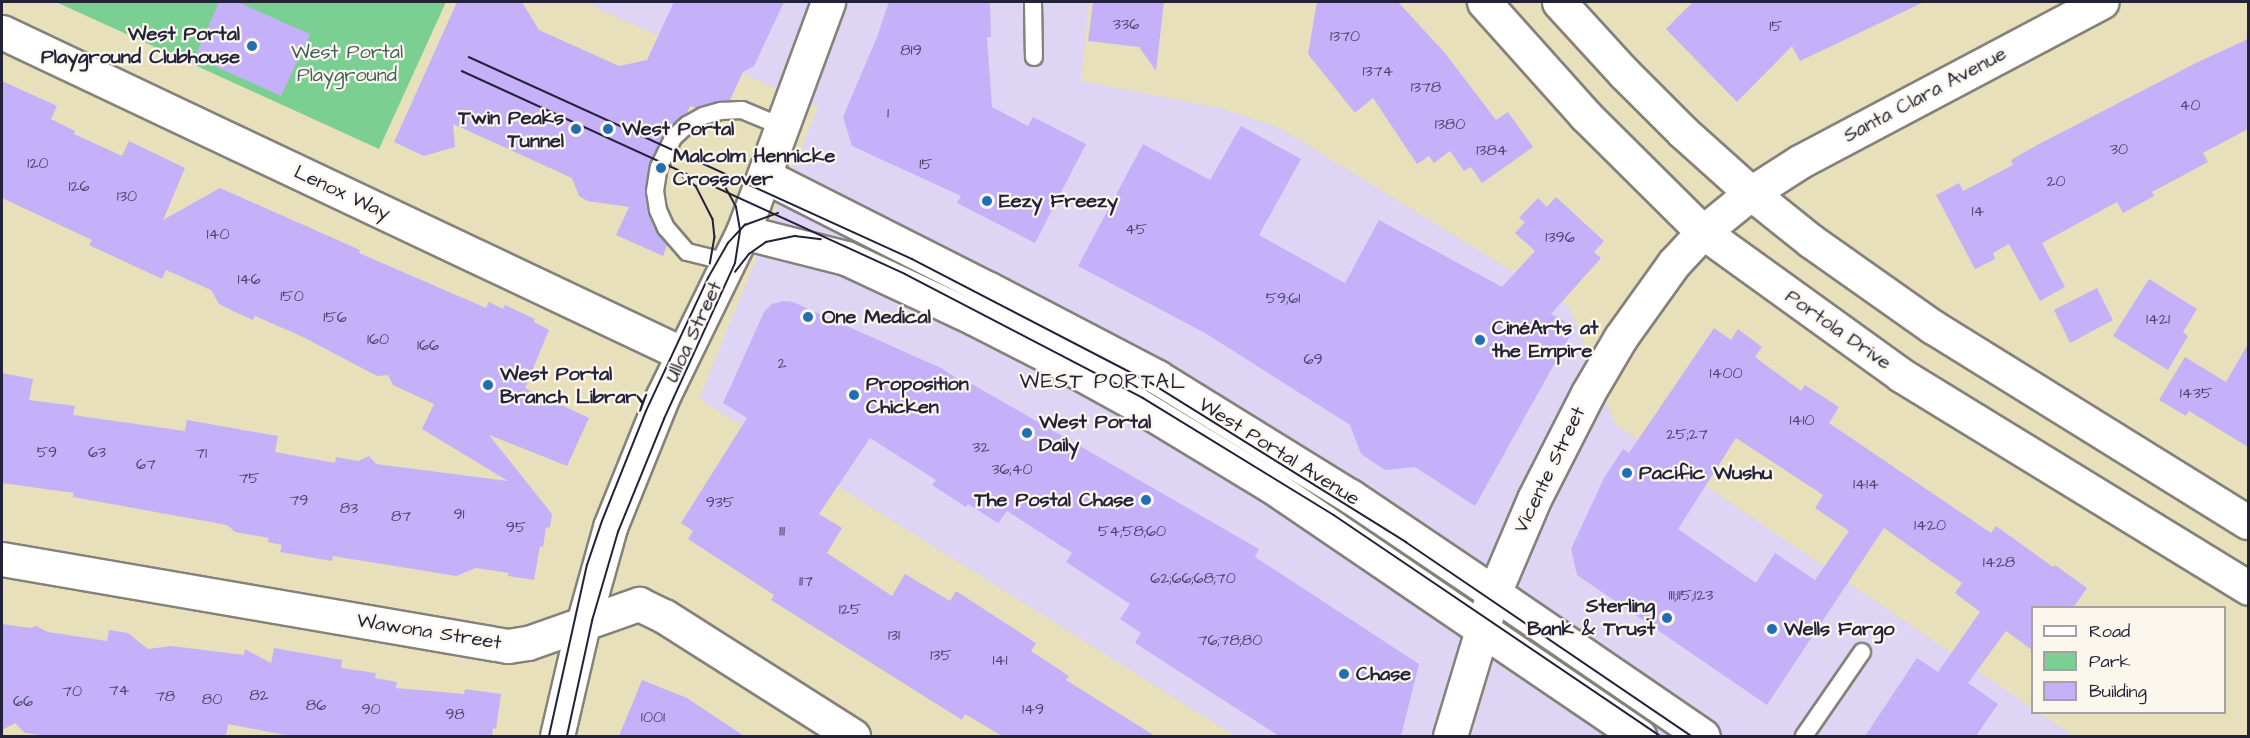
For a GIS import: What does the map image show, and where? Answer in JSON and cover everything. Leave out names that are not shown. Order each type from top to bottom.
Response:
[{"type":"street","name":"Ulloa Street","points":[[557,736],[583,624],[610,527],[683,354],[743,232],[828,2]]},
{"type":"street","name":"Portola Drive","points":[[1484,2],[1585,115],[1703,232],[1901,375],[2248,588]]},
{"type":"street","points":[[1559,2],[1666,115],[1751,193],[1811,241],[1933,327],[2248,522]]},
{"type":"street","name":"Santa Clara Avenue","points":[[1703,232],[1751,193],[1801,161],[2066,9],[2101,2]]},
{"type":"street","name":"Lenox Way","points":[[2,32],[683,354]]},
{"type":"street","name":"West Portal Avenue","points":[[765,176],[1157,377],[1350,496],[1703,736]]},
{"type":"street","name":"West Portal Avenue","points":[[743,232],[846,258],[964,313],[1058,361],[1187,434],[1300,504],[1639,736]]},
{"type":"street","name":"Vicente Street","points":[[1450,736],[1494,593],[1534,499],[1588,393],[1649,296],[1674,263],[1703,232]]},
{"type":"street","name":"Wawona Street","points":[[2,559],[508,646],[528,643],[639,604],[664,616],[853,736]]},
{"type":"lane","points":[[1033,2],[1034,57]]},
{"type":"lane","points":[[728,262],[687,252],[666,228],[658,210],[656,191],[659,167],[673,138],[687,125],[703,116],[722,111],[742,110],[783,127]]},
{"type":"lane","points":[[1804,736],[1862,652]]},
{"type":"shaded area","points":[[594,2],[1089,2],[1081,81],[1220,108],[1280,128],[1569,306],[1615,424],[2031,707],[2031,714],[2041,714],[2074,736],[1235,736],[699,399],[818,107],[592,6]]},
{"type":"green space","name":"West Portal Playground","points":[[56,2],[446,2],[379,149]]},
{"type":"building","name":"West Portal Playground Clubhouse","points":[[219,2],[237,2],[310,34],[281,96],[195,57]]},
{"type":"building","points":[[457,2],[522,2],[539,30],[619,66],[647,60],[674,2],[784,2],[754,66],[743,72],[730,100],[696,108],[690,106],[687,113],[664,133],[650,162],[645,193],[648,214],[657,233],[667,245],[663,256],[616,235],[629,207],[587,201],[579,196],[572,178],[453,124],[455,147],[424,156],[394,142]]},
{"type":"building","points":[[889,2],[990,2],[991,37],[987,37],[992,107],[1028,126],[1033,117],[1086,144],[1035,243],[957,203],[961,196],[852,146],[843,117],[877,37]]},
{"type":"building","points":[[1093,2],[1164,2],[1156,71],[1139,47],[1088,41]]},
{"type":"building","points":[[1317,2],[1398,2],[1445,53],[1496,120],[1508,112],[1533,147],[1482,183],[1471,167],[1464,171],[1450,151],[1434,163],[1429,156],[1417,164],[1373,98],[1355,113],[1308,54]]},
{"type":"building","points":[[1693,2],[1924,2],[1800,61],[1792,46],[1737,102],[1666,29]]},
{"type":"building","points":[[2248,39],[2248,129],[2203,153],[2208,162],[2152,192],[2154,196],[2123,213],[2117,202],[2042,243],[2065,287],[2040,301],[2009,244],[1993,253],[1995,259],[1975,269],[1936,195],[1959,183],[1963,191],[2013,165],[2011,160],[2039,144],[2198,62]]},
{"type":"building","points":[[2,81],[57,106],[51,119],[75,131],[74,134],[122,156],[129,141],[185,168],[163,220],[220,188],[360,250],[359,253],[486,308],[489,302],[503,309],[505,305],[535,319],[534,322],[549,330],[525,388],[589,418],[567,466],[489,435],[552,514],[550,527],[546,528],[543,547],[540,546],[534,580],[476,568],[456,576],[333,556],[332,561],[280,552],[282,545],[268,542],[269,538],[235,532],[227,525],[73,497],[74,493],[2,483],[2,373],[33,379],[29,400],[75,406],[73,415],[185,431],[187,420],[278,436],[275,452],[335,463],[336,457],[358,461],[369,456],[376,464],[508,481],[422,429],[434,404],[393,385],[388,375],[377,376],[303,337],[255,316],[253,320],[235,312],[219,304],[211,290],[166,270],[162,279],[89,245],[92,240],[2,198]]},
{"type":"building","points":[[1241,126],[1301,159],[1259,235],[1345,283],[1379,220],[1502,287],[1535,251],[1515,233],[1525,222],[1519,218],[1538,198],[1547,207],[1556,197],[1604,241],[1594,252],[1601,258],[1551,314],[1575,327],[1475,506],[1415,467],[1385,470],[1361,454],[1350,425],[1205,333],[1078,266],[1143,144],[1210,180]]},
{"type":"building","points":[[2149,279],[2197,309],[2183,332],[2188,336],[2168,370],[2113,336]]},
{"type":"building","points":[[2097,288],[2113,320],[2070,343],[2054,310]]},
{"type":"building","points":[[782,301],[793,302],[943,369],[969,387],[972,384],[1259,549],[1255,557],[1419,664],[1401,736],[1279,736],[1135,643],[1141,633],[1120,619],[1130,604],[1066,562],[1072,553],[1007,511],[998,523],[968,504],[966,507],[932,485],[936,480],[870,438],[819,514],[842,528],[827,553],[892,596],[905,574],[950,601],[956,591],[1036,643],[1031,651],[1069,676],[1066,680],[1155,736],[1002,736],[965,714],[962,720],[771,600],[774,595],[688,539],[693,531],[681,523],[747,418],[723,403],[764,312],[772,304]]},
{"type":"building","points":[[1714,328],[1731,340],[1738,329],[1762,347],[1755,357],[1801,391],[1805,385],[1839,407],[1829,423],[1991,533],[1996,526],[2087,588],[2074,606],[2031,606],[2031,649],[2006,631],[1968,683],[1998,704],[1976,736],[1865,736],[1917,658],[1938,672],[1980,612],[1955,593],[1962,583],[1884,528],[1767,705],[1577,575],[1571,549],[1604,478],[1623,449],[1629,453]],"holes":[[[1736,438],[1823,495],[1815,508],[1849,531],[1815,580],[1775,553],[1756,583],[1678,529]]]},
{"type":"building","points":[[2248,344],[2248,447],[2189,411],[2186,416],[2159,400],[2185,357],[2226,382]]},
{"type":"building","points":[[2,624],[31,628],[36,626],[48,632],[107,641],[109,630],[128,633],[148,649],[171,646],[244,655],[245,649],[271,663],[274,648],[342,660],[341,668],[376,673],[375,678],[397,682],[396,688],[464,694],[465,689],[501,694],[496,729],[493,728],[492,736],[290,736],[228,724],[226,736],[47,736],[25,733],[15,723],[2,730]]},
{"type":"building","points":[[642,680],[687,698],[744,736],[619,736]]},
{"type":"tram line","points":[[469,57],[912,259],[1151,383],[1406,542],[1691,736]]},
{"type":"tram line","points":[[462,71],[905,274],[1143,398],[1334,515],[1660,736]]},
{"type":"tram line","points":[[683,177],[696,186],[713,219],[715,237],[710,264]]},
{"type":"tram line","points":[[567,736],[592,621],[618,532],[664,419],[735,263],[740,230],[736,207],[726,189]]},
{"type":"tram line","points":[[549,736],[587,565],[646,411],[708,278],[728,243],[745,225],[778,213]]},
{"type":"tram line","points":[[735,272],[749,254],[766,242],[795,236],[821,239]]},
{"type":"place","name":"West Portal Playground Clubhouse","points":[[252,46]]},
{"type":"place","name":"Twin Peaks Tunnel","points":[[576,129]]},
{"type":"place","name":"West Portal","points":[[608,129]]},
{"type":"place","name":"Malcolm Hennicke Crossover","points":[[661,168]]},
{"type":"place","name":"Eezy Freezy","points":[[987,201]]},
{"type":"place","name":"One Medical","points":[[808,317]]},
{"type":"place","name":"CinéArts at the Empire","points":[[1480,340]]},
{"type":"place","name":"West Portal Branch Library","points":[[488,385]]},
{"type":"place","name":"Proposition Chicken","points":[[854,395]]},
{"type":"place","name":"West Portal Daily","points":[[1027,433]]},
{"type":"place","name":"Pacific Wushu","points":[[1627,473]]},
{"type":"place","name":"The Postal Chase","points":[[1146,500]]},
{"type":"place","name":"Sterling Bank & Trust","points":[[1667,618]]},
{"type":"place","name":"Wells Fargo","points":[[1772,629]]},
{"type":"place","name":"Chase","points":[[1344,674]]},
{"type":"district","name":"WEST PORTAL","points":[[1103,382]]}]
